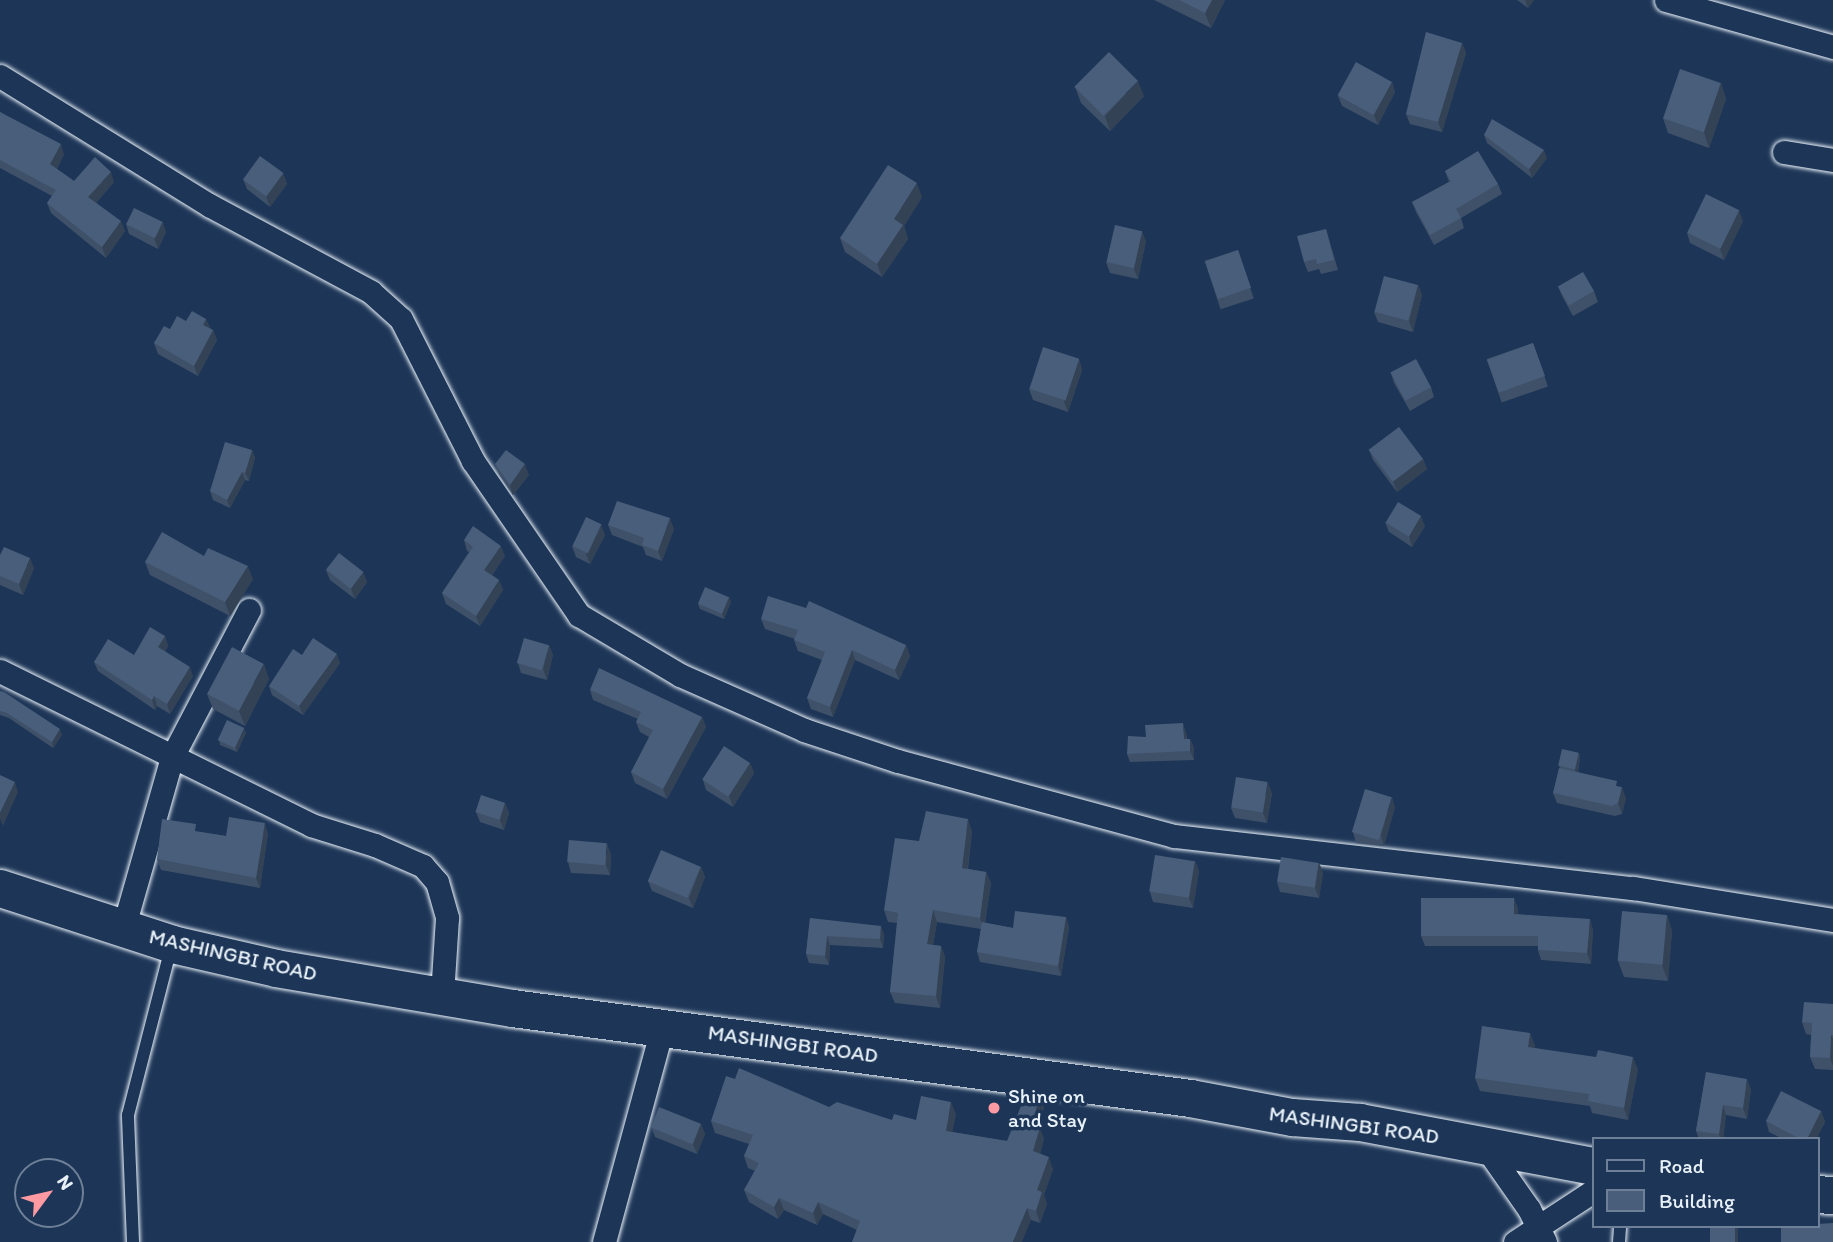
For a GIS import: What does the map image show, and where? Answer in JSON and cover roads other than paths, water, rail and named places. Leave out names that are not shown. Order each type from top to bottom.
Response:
[{"type":"main road","name":"MASHINGBI ROAD","points":[[0,888],[172,944],[276,968],[442,996],[1190,1098],[1484,1144],[1591,1166]]},
{"type":"street","points":[[1666,0],[1833,47]]},
{"type":"street","points":[[0,76],[209,205],[371,292],[401,319],[473,461],[579,615],[680,675],[804,730],[898,761],[1174,836],[1633,888],[1833,920]]},
{"type":"street","points":[[1784,152],[1833,160]]},
{"type":"street","points":[[123,929],[172,757],[249,610]]},
{"type":"street","points":[[0,671],[311,825],[375,845],[423,866],[437,882],[447,918],[442,996]]},
{"type":"street","points":[[604,1242],[663,1025]]},
{"type":"street","points":[[1484,1144],[1543,1234]]},
{"type":"street","points":[[1515,1242],[1543,1234],[1591,1193]]},
{"type":"lane","points":[[133,1242],[128,1115],[172,944]]},
{"type":"place","name":"Shine on and Stay","points":[[994,1108]]}]
